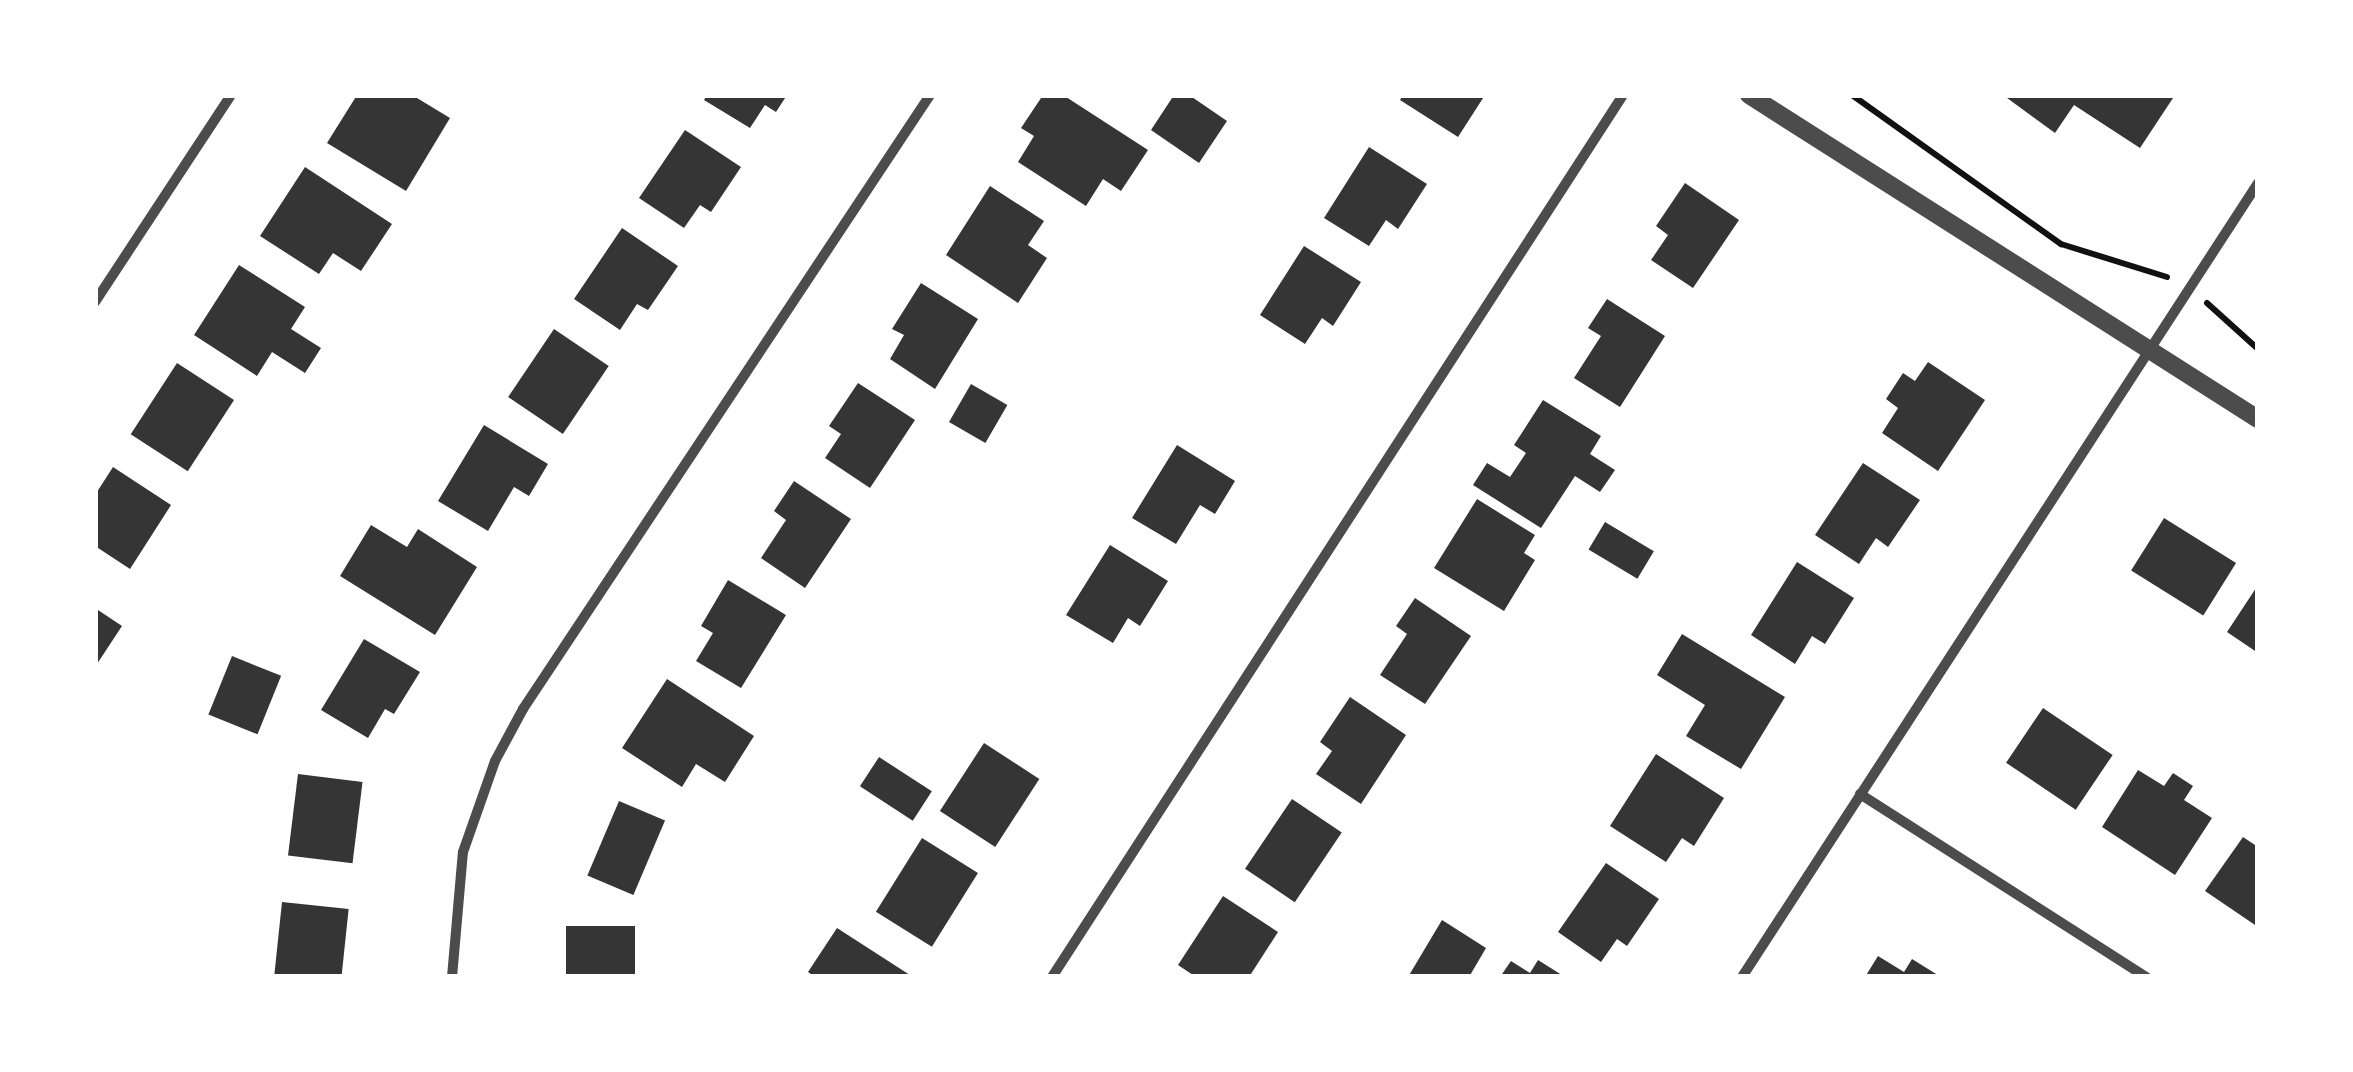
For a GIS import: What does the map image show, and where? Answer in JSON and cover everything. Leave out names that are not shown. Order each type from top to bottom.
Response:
[{"type":"street","points":[[95,302],[231,95]]},
{"type":"street","points":[[452,977],[463,852],[495,761],[522,709],[930,95]]},
{"type":"street","points":[[1052,977],[1623,95]]},
{"type":"street","points":[[1749,95],[2258,419]]},
{"type":"street","points":[[1742,977],[2258,183]]},
{"type":"street","points":[[1860,794],[2146,977]]},
{"type":"path","points":[[1852,95],[2061,244],[2156,269],[2258,349]]},
{"type":"building","points":[[357,95],[412,95],[450,118],[406,191],[327,143]]},
{"type":"building","points":[[707,95],[787,95],[776,112],[765,105],[750,128],[704,100]]},
{"type":"building","points":[[1043,95],[1063,95],[1148,150],[1121,191],[1103,179],[1086,206],[1018,162],[1034,136],[1021,128]]},
{"type":"building","points":[[1174,95],[1189,95],[1227,121],[1199,163],[1151,130]]},
{"type":"building","points":[[1403,95],[1485,95],[1458,137],[1400,100]]},
{"type":"building","points":[[2003,95],[2175,95],[2140,148],[2074,105],[2055,133]]},
{"type":"building","points":[[685,130],[741,167],[711,212],[700,205],[684,228],[639,198]]},
{"type":"building","points":[[1369,147],[1427,184],[1398,229],[1386,220],[1369,246],[1324,218]]},
{"type":"building","points":[[305,167],[392,224],[361,271],[333,253],[319,274],[260,236]]},
{"type":"building","points":[[1685,183],[1739,220],[1693,288],[1651,260],[1668,235],[1656,226]]},
{"type":"building","points":[[990,186],[1044,221],[1028,245],[1047,258],[1018,303],[946,255]]},
{"type":"building","points":[[622,228],[678,266],[648,310],[637,304],[620,330],[574,299]]},
{"type":"building","points":[[1304,246],[1361,282],[1333,326],[1322,318],[1305,344],[1260,315]]},
{"type":"building","points":[[239,265],[305,307],[291,329],[321,348],[305,373],[272,352],[257,376],[194,335]]},
{"type":"building","points":[[921,283],[978,319],[935,389],[890,359],[904,335],[892,329]]},
{"type":"building","points":[[1607,299],[1665,336],[1620,407],[1574,378],[1601,336],[1588,328]]},
{"type":"building","points":[[554,329],[609,366],[563,434],[508,397]]},
{"type":"building","points":[[1928,362],[1985,400],[1938,471],[1882,433],[1898,408],[1886,399],[1903,373],[1915,381]]},
{"type":"building","points":[[177,363],[234,400],[188,471],[131,434]]},
{"type":"building","points":[[858,383],[915,420],[870,488],[825,458],[841,434],[829,426]]},
{"type":"building","points":[[971,384],[1007,405],[985,443],[949,422]]},
{"type":"building","points":[[1543,400],[1601,436],[1590,454],[1615,470],[1600,492],[1575,476],[1541,528],[1473,485],[1487,463],[1510,477],[1526,453],[1514,445]]},
{"type":"building","points":[[484,425],[548,464],[529,496],[514,487],[488,531],[438,501]]},
{"type":"building","points":[[1177,445],[1235,481],[1215,514],[1200,505],[1176,544],[1132,518]]},
{"type":"building","points":[[1863,463],[1920,500],[1888,547],[1876,538],[1859,564],[1815,535]]},
{"type":"building","points":[[113,467],[171,505],[130,569],[95,546],[95,495]]},
{"type":"building","points":[[794,481],[851,519],[805,588],[761,558],[786,520],[774,511]]},
{"type":"building","points":[[1477,499],[1535,535],[1524,553],[1535,560],[1504,611],[1434,568]]},
{"type":"building","points":[[2164,518],[2236,563],[2203,616],[2131,571]]},
{"type":"building","points":[[1605,522],[1654,551],[1637,579],[1589,549]]},
{"type":"building","points":[[371,525],[407,547],[418,529],[477,567],[435,635],[340,576]]},
{"type":"building","points":[[1110,545],[1168,581],[1140,626],[1128,618],[1113,643],[1066,615]]},
{"type":"building","points":[[1797,562],[1854,598],[1825,644],[1812,636],[1795,664],[1751,635]]},
{"type":"building","points":[[728,580],[786,615],[741,688],[696,661],[713,633],[701,626]]},
{"type":"building","points":[[2258,585],[2258,653],[2227,632]]},
{"type":"building","points":[[1415,598],[1471,636],[1425,704],[1380,675],[1407,634],[1396,626]]},
{"type":"building","points":[[95,608],[122,626],[95,667]]},
{"type":"building","points":[[1682,634],[1785,697],[1741,769],[1686,736],[1705,705],[1657,675]]},
{"type":"building","points":[[364,639],[420,672],[394,714],[385,709],[368,738],[321,710]]},
{"type":"building","points":[[232,656],[281,676],[258,734],[208,714]]},
{"type":"building","points":[[667,679],[754,736],[725,782],[696,764],[682,787],[622,748]]},
{"type":"building","points":[[1350,697],[1406,735],[1361,804],[1316,774],[1332,751],[1320,742]]},
{"type":"building","points":[[2043,708],[2113,755],[2076,810],[2006,763]]},
{"type":"building","points":[[984,743],[1039,779],[995,847],[940,811]]},
{"type":"building","points":[[1656,754],[1724,798],[1694,846],[1682,838],[1666,862],[1610,826]]},
{"type":"building","points":[[879,757],[932,791],[913,821],[860,786]]},
{"type":"building","points":[[2138,770],[2164,786],[2173,773],[2193,786],[2184,800],[2212,818],[2175,875],[2102,827]]},
{"type":"building","points":[[298,774],[363,782],[353,863],[288,855]]},
{"type":"building","points":[[1292,799],[1342,833],[1295,902],[1245,869]]},
{"type":"building","points":[[619,801],[665,821],[633,895],[587,876]]},
{"type":"building","points":[[2243,837],[2258,847],[2258,927],[2205,891]]},
{"type":"building","points":[[922,838],[978,873],[932,947],[876,912]]},
{"type":"building","points":[[1606,863],[1659,899],[1627,946],[1617,939],[1601,962],[1558,932]]},
{"type":"building","points":[[1223,896],[1278,932],[1249,977],[1196,977],[1178,965]]},
{"type":"building","points":[[282,902],[349,909],[341,977],[274,977]]},
{"type":"building","points":[[1442,920],[1486,948],[1469,977],[1408,977]]},
{"type":"building","points":[[566,926],[635,926],[635,977],[566,977]]},
{"type":"building","points":[[837,928],[913,977],[815,977],[808,972]]},
{"type":"building","points":[[1878,956],[1904,972],[1912,959],[1941,977],[1865,977]]},
{"type":"building","points":[[1538,960],[1565,977],[1500,977],[1511,961],[1530,973]]}]
